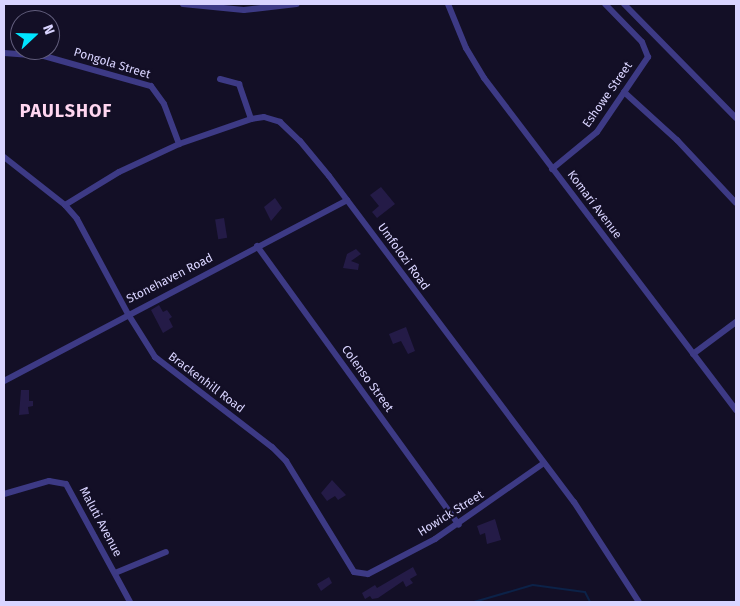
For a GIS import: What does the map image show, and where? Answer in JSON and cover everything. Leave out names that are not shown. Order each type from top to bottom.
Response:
[{"type":"street","points":[[183,4],[244,10],[297,4]]},
{"type":"street","name":"Komari Avenue","points":[[448,4],[466,48],[484,78],[736,410]]},
{"type":"street","name":"Eshowe Street","points":[[552,169],[592,137],[646,62],[648,51],[605,4]]},
{"type":"street","points":[[624,4],[736,118]]},
{"type":"street","name":"Pongola Street","points":[[4,53],[44,56],[151,86],[164,104],[179,144]]},
{"type":"street","points":[[220,80],[239,84],[251,119]]},
{"type":"street","points":[[624,92],[677,140],[736,203]]},
{"type":"street","name":"Umfolozi Road","points":[[65,205],[120,172],[179,144],[251,119],[270,118],[285,126],[347,200],[591,525],[639,602]]},
{"type":"street","name":"Brackenhill Road","points":[[4,157],[65,205],[80,224],[148,348],[164,366],[279,453],[343,558],[354,572],[363,575]]},
{"type":"street","name":"Stonehaven Road","points":[[4,381],[347,200]]},
{"type":"street","name":"Colenso Street","points":[[257,246],[459,524]]},
{"type":"street","points":[[693,354],[736,322]]},
{"type":"street","name":"Howick Street","points":[[363,575],[459,524],[544,463]]},
{"type":"street","name":"Maluti Avenue","points":[[4,494],[49,481],[66,484],[130,602]]},
{"type":"street","points":[[115,573],[166,552]]},
{"type":"building","points":[[381,187],[395,204],[377,218],[372,212],[379,206],[370,195]]},
{"type":"building","points":[[275,198],[282,208],[271,221],[264,207]]},
{"type":"building","points":[[224,218],[227,238],[218,239],[215,219]]},
{"type":"building","points":[[356,249],[361,254],[351,261],[359,264],[358,270],[343,268],[347,254]]},
{"type":"building","points":[[159,305],[163,312],[167,310],[172,317],[169,319],[173,327],[163,333],[151,310]]},
{"type":"building","points":[[406,327],[415,351],[408,354],[401,341],[393,344],[389,334]]},
{"type":"building","points":[[21,390],[29,390],[29,401],[33,401],[33,406],[28,407],[29,414],[19,415]]},
{"type":"building","points":[[332,480],[346,495],[338,500],[335,496],[327,501],[321,493]]},
{"type":"building","points":[[495,519],[501,540],[487,544],[485,533],[480,535],[477,526]]},
{"type":"building","points":[[413,567],[417,575],[410,579],[413,583],[406,587],[403,581],[378,598],[372,599],[370,596],[365,599],[362,593],[375,585],[377,588]]},
{"type":"building","points":[[329,577],[332,583],[321,591],[317,584]]},
{"type":"waterway","points":[[474,602],[533,585],[585,592],[590,602]]},
{"type":"district","name":"PAULSHOF","points":[[66,111]]}]
